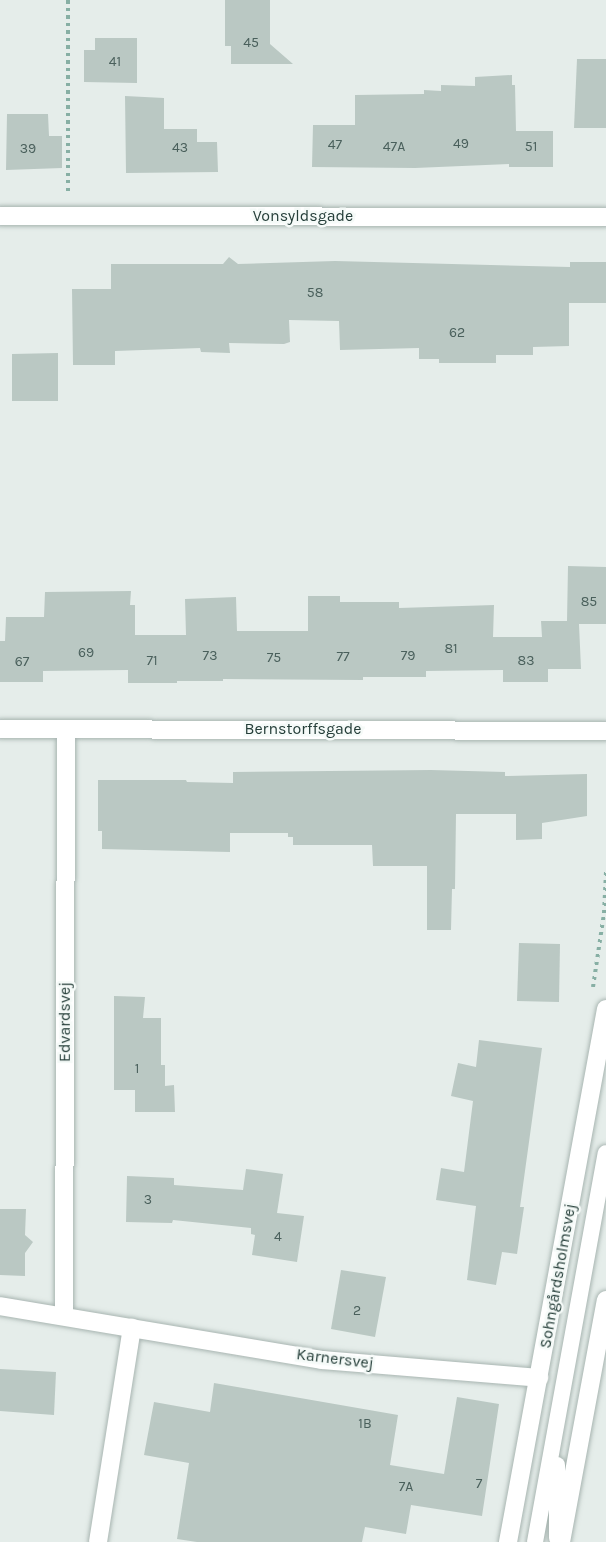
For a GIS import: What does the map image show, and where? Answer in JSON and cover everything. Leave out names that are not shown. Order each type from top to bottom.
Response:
[{"type":"street","name":"Vonsyldsgade","points":[[0,216],[606,218]]},
{"type":"street","name":"Bernstorffsgade","points":[[0,729],[606,731]]},
{"type":"street","name":"Edvardsvej","points":[[64,1316],[66,729]]},
{"type":"street","name":"Sohngårdsholmsvej","points":[[508,1542],[606,1009]]},
{"type":"street","points":[[559,1542],[606,1300]]},
{"type":"street","name":"Karnersvej","points":[[0,1306],[322,1359],[539,1378]]},
{"type":"street","points":[[98,1542],[132,1328]]},
{"type":"lane","points":[[535,1542],[606,1153]]},
{"type":"lane","points":[[557,1422],[559,1542]]},
{"type":"path","points":[[68,0],[68,215]]},
{"type":"building","points":[[225,0],[270,0],[270,44],[293,64],[231,64],[231,46],[225,46]]},
{"type":"building","points":[[95,38],[137,38],[137,83],[84,82],[84,50],[95,50]]},
{"type":"building","points":[[577,59],[606,59],[606,128],[574,128]]},
{"type":"building","points":[[512,75],[512,85],[515,85],[516,131],[553,131],[553,167],[509,167],[509,164],[415,168],[312,167],[313,125],[355,125],[355,95],[424,94],[424,90],[441,91],[441,85],[475,86],[475,77]]},
{"type":"building","points":[[125,96],[164,98],[164,129],[197,129],[197,142],[217,142],[218,172],[126,173]]},
{"type":"building","points":[[7,114],[48,114],[49,136],[62,136],[62,168],[6,170]]},
{"type":"building","points":[[229,257],[238,264],[335,261],[570,267],[570,262],[606,262],[606,303],[569,303],[569,346],[533,347],[533,355],[496,355],[496,363],[439,363],[439,359],[419,359],[419,348],[340,350],[339,321],[289,320],[290,342],[284,344],[229,343],[230,353],[201,352],[200,348],[115,351],[115,365],[73,365],[72,289],[111,289],[111,264],[223,264]]},
{"type":"building","points":[[58,353],[58,401],[12,401],[12,354]]},
{"type":"building","points":[[568,566],[606,567],[606,624],[579,624],[581,669],[548,669],[548,682],[503,682],[503,670],[426,671],[426,677],[363,677],[363,680],[223,679],[223,681],[177,681],[177,683],[128,683],[128,670],[43,671],[43,682],[0,682],[0,641],[5,641],[6,617],[44,617],[45,592],[131,591],[130,605],[135,605],[135,635],[186,635],[185,599],[236,597],[237,631],[308,631],[308,596],[340,596],[340,602],[399,602],[399,608],[494,605],[493,637],[542,637],[541,621],[567,621]]},
{"type":"building","points":[[431,770],[505,772],[505,776],[587,774],[587,816],[542,823],[542,839],[516,840],[516,814],[456,814],[455,889],[452,889],[451,930],[427,930],[427,866],[373,866],[372,845],[293,845],[293,837],[288,837],[288,833],[230,833],[230,852],[102,849],[102,831],[98,831],[98,780],[186,780],[187,782],[233,783],[233,772]]},
{"type":"building","points":[[519,943],[560,944],[559,1002],[517,1001]]},
{"type":"building","points":[[114,996],[145,997],[143,1018],[161,1018],[161,1065],[165,1065],[165,1086],[174,1085],[175,1112],[135,1112],[135,1090],[114,1090]]},
{"type":"building","points":[[479,1040],[542,1048],[520,1207],[524,1207],[517,1254],[502,1252],[496,1285],[467,1280],[476,1206],[436,1200],[441,1168],[464,1172],[473,1101],[451,1096],[458,1063],[476,1067]]},
{"type":"building","points":[[246,1169],[283,1174],[277,1213],[304,1216],[297,1262],[252,1255],[255,1235],[251,1234],[251,1228],[173,1220],[172,1223],[126,1222],[127,1176],[174,1178],[174,1185],[243,1190]]},
{"type":"building","points":[[0,1209],[26,1209],[25,1235],[33,1242],[25,1253],[25,1276],[0,1275]]},
{"type":"building","points":[[341,1270],[386,1277],[375,1337],[331,1329]]},
{"type":"building","points":[[0,1369],[56,1372],[54,1415],[0,1411]]},
{"type":"building","points":[[214,1383],[398,1415],[390,1465],[444,1474],[457,1397],[499,1404],[482,1516],[411,1505],[406,1534],[365,1527],[362,1542],[197,1542],[177,1539],[189,1463],[144,1455],[154,1402],[210,1412]]}]
